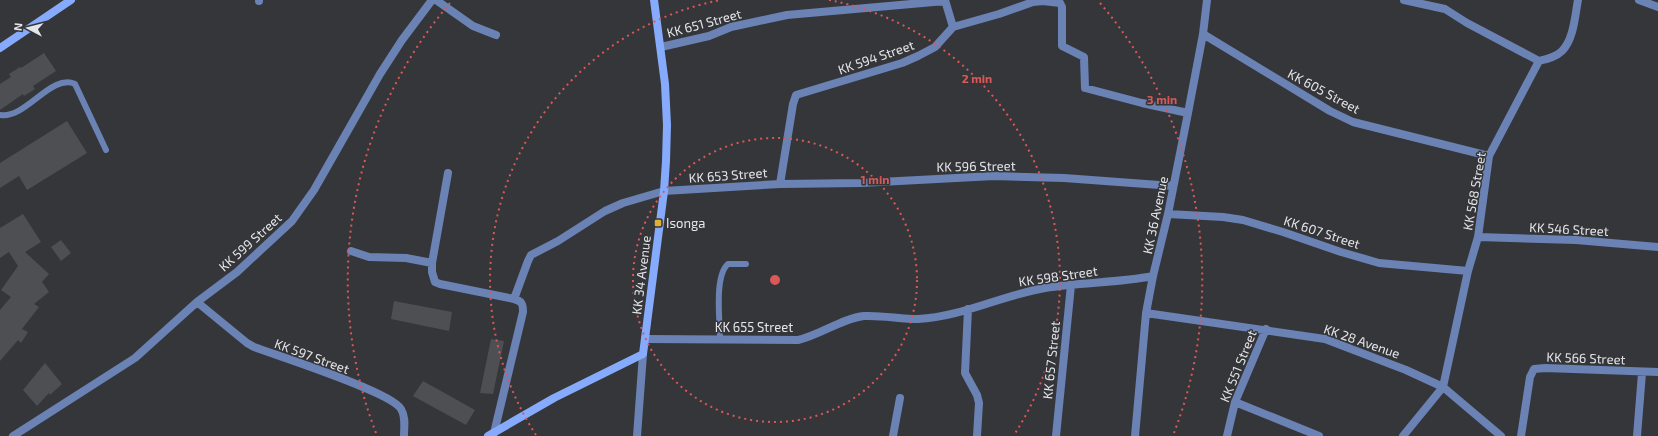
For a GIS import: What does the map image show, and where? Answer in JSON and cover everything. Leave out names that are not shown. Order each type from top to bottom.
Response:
[{"type":"main road","points":[[0,48],[71,0]]},
{"type":"main road","name":"KK 34 Avenue","points":[[643,354],[664,191],[667,125],[665,84],[654,0]]},
{"type":"main road","points":[[491,434],[554,398],[643,354]]},
{"type":"street","name":"KK 599 Street","points":[[13,436],[135,358],[197,302],[237,272],[292,221],[314,190],[380,74],[402,40],[432,0]]},
{"type":"street","points":[[436,0],[473,26],[496,35]]},
{"type":"street","name":"KK 36 Avenue","points":[[1135,436],[1146,313],[1188,113],[1203,34],[1207,0]]},
{"type":"street","points":[[1404,0],[1445,9],[1467,23],[1539,61],[1554,56],[1562,51],[1570,40],[1578,0]]},
{"type":"street","points":[[1640,0],[1658,7]]},
{"type":"street","points":[[945,1],[953,27],[999,14],[1033,2],[1043,1],[1060,3],[1062,7],[1062,46],[1084,57],[1085,88],[1188,113]]},
{"type":"street","name":"KK 651 Street","points":[[660,47],[709,36],[731,27],[787,15],[945,1]]},
{"type":"street","name":"KK 594 Street","points":[[795,98],[796,95],[902,63],[918,56],[935,47],[953,27]]},
{"type":"street","name":"KK 605 Street","points":[[1203,34],[1330,111],[1353,122],[1489,156]]},
{"type":"street","name":"KK 568 Street","points":[[1443,387],[1468,271],[1478,237],[1489,156],[1539,61]]},
{"type":"street","name":"KK 653 Street","points":[[514,299],[531,255],[558,241],[605,211],[623,203],[664,191],[780,184],[795,98]]},
{"type":"street","points":[[448,173],[432,263],[432,272],[435,282],[519,300],[523,304],[523,312],[491,434]]},
{"type":"street","name":"KK 596 Street","points":[[780,184],[861,183],[994,176],[1064,178],[1173,186]]},
{"type":"street","name":"KK 607 Street","points":[[1168,214],[1224,217],[1243,220],[1340,252],[1379,263],[1468,271]]},
{"type":"street","name":"KK 546 Street","points":[[1478,237],[1576,240],[1658,247]]},
{"type":"street","points":[[351,251],[369,257],[406,258],[432,263]]},
{"type":"street","name":"KK 598 Street","points":[[968,309],[1015,294],[1046,288],[1097,282],[1128,281],[1153,276]]},
{"type":"street","name":"KK 657 Street","points":[[1056,436],[1071,286]]},
{"type":"street","name":"KK 597 Street","points":[[197,302],[247,344],[326,372],[390,399],[400,408],[404,418],[404,436]]},
{"type":"street","points":[[968,309],[965,373],[977,395],[979,403],[977,436]]},
{"type":"street","name":"KK 655 Street","points":[[645,339],[798,340],[863,316],[919,319],[940,316],[968,309]]},
{"type":"street","name":"KK 28 Avenue","points":[[1146,313],[1266,329],[1324,339],[1406,370],[1443,387],[1501,436]]},
{"type":"street","name":"KK 551 Street","points":[[1227,436],[1235,402],[1266,329]]},
{"type":"street","points":[[637,436],[643,354]]},
{"type":"street","name":"KK 566 Street","points":[[1521,436],[1530,377],[1534,369],[1545,368],[1642,373],[1658,372]]},
{"type":"street","points":[[1637,436],[1642,373]]},
{"type":"street","points":[[1403,436],[1443,387]]},
{"type":"street","points":[[893,436],[900,398]]},
{"type":"street","points":[[1235,402],[1319,436]]},
{"type":"lane","points":[[0,115],[12,114],[60,83],[70,81],[75,84],[106,150]]},
{"type":"lane","points":[[720,339],[719,292],[723,268],[728,264],[746,264]]},
{"type":"building","points":[[44,53],[56,71],[33,86],[35,89],[24,96],[23,94],[0,110],[0,84],[11,77],[9,74]]},
{"type":"building","points":[[67,121],[87,153],[27,190],[19,176],[0,188],[0,163]]},
{"type":"building","points":[[23,214],[41,242],[25,252],[49,274],[42,282],[49,292],[34,304],[39,307],[22,329],[28,332],[21,343],[18,340],[0,361],[0,310],[11,297],[1,290],[18,266],[9,252],[0,258],[0,228]]},
{"type":"building","points":[[61,240],[71,253],[61,261],[51,247]]},
{"type":"building","points":[[394,301],[452,312],[449,331],[391,319]]},
{"type":"building","points":[[491,339],[504,341],[493,394],[480,393]]},
{"type":"building","points":[[45,363],[62,384],[50,395],[49,393],[37,406],[23,390]]},
{"type":"building","points":[[423,381],[475,410],[466,425],[413,396]]},
{"type":"place","name":"Isonga","points":[[658,223]]}]
